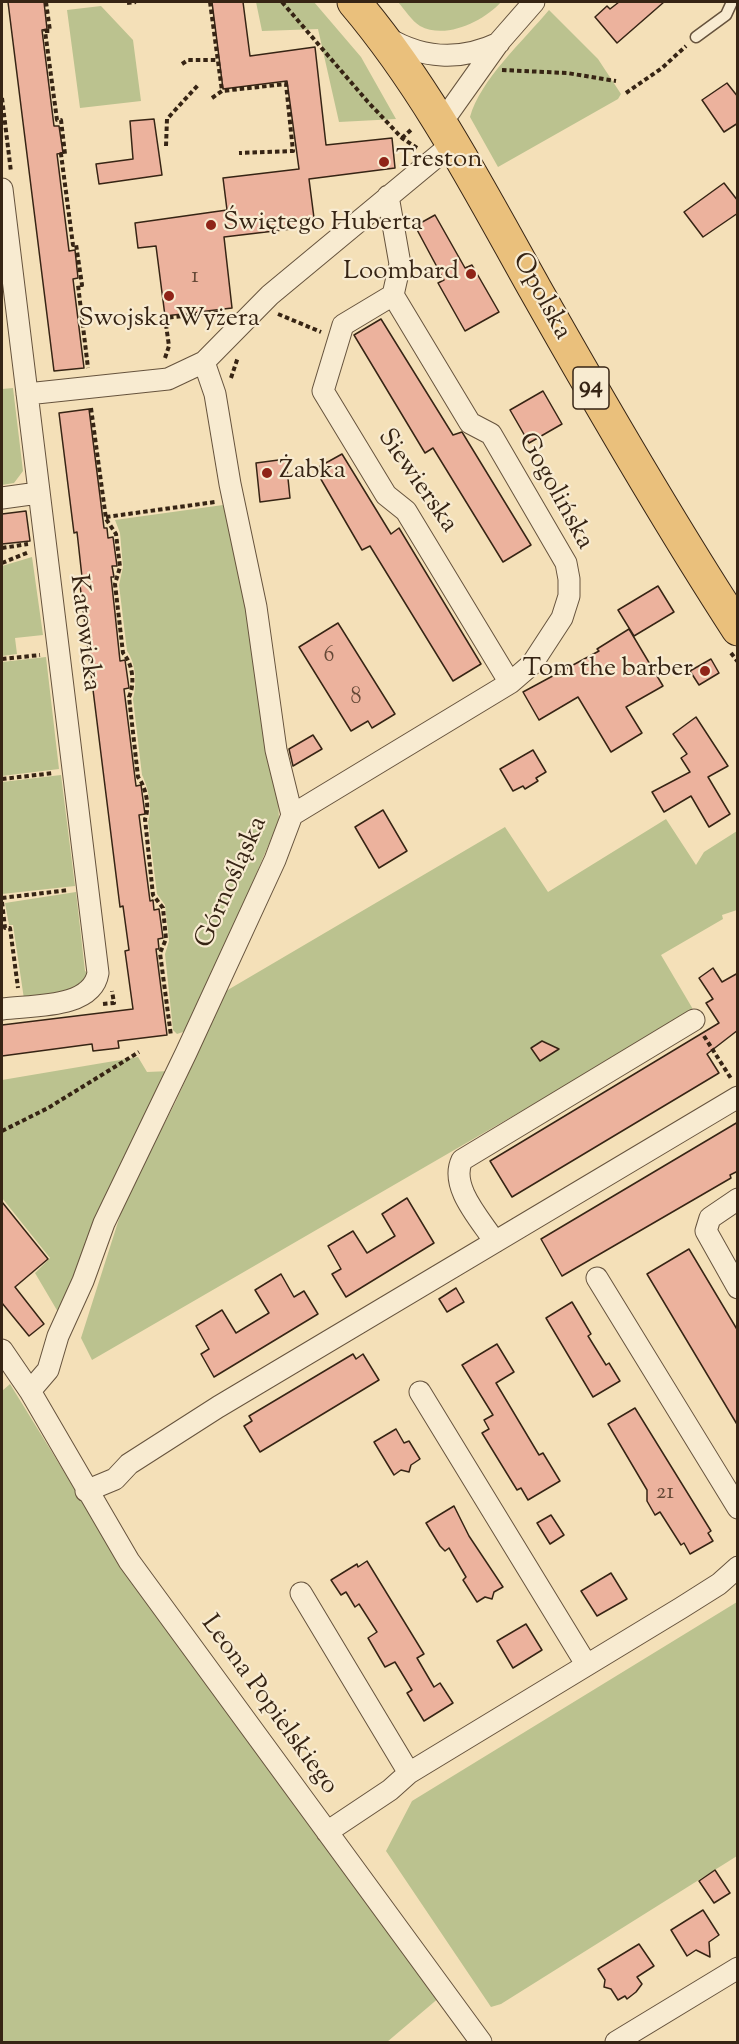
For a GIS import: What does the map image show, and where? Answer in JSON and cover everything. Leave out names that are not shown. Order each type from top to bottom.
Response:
[{"type":"main road","name":"Opolska","points":[[354,2],[382,35],[440,143],[652,493],[731,636]]},
{"type":"street","points":[[27,394],[168,379],[204,362],[270,295],[388,196],[440,143],[499,42],[534,2]]},
{"type":"street","points":[[382,35],[397,44],[429,55],[463,55],[480,51],[499,42]]},
{"type":"street","name":"Katowicka","points":[[2,189],[98,973],[96,984],[79,999],[11,1008]]},
{"type":"street","points":[[388,196],[400,264],[393,296]]},
{"type":"street","name":"Siewierska","points":[[393,296],[343,325],[323,391],[386,495],[406,511],[510,683]]},
{"type":"street","name":"Gogolińska","points":[[292,815],[510,683],[532,664],[562,618],[569,596],[566,563],[491,435],[470,423],[393,296]]},
{"type":"street","name":"Górnośląska","points":[[30,1391],[48,1370],[58,1336],[83,1281],[104,1223],[275,860],[292,815],[276,750],[256,607],[233,500],[215,393],[204,362]]},
{"type":"street","points":[[2,498],[38,493]]},
{"type":"street","points":[[495,1242],[459,1185],[458,1168],[462,1160],[694,1020]]},
{"type":"street","points":[[86,1491],[115,1479],[129,1464],[218,1407],[738,1097]]},
{"type":"street","points":[[738,1199],[710,1218],[706,1231],[738,1288]]},
{"type":"street","points":[[597,1278],[737,1505]]},
{"type":"street","name":"Leona Popielskiego","points":[[2,1350],[30,1391],[86,1491],[154,1598],[440,1983],[481,2043]]},
{"type":"street","points":[[420,1392],[586,1664]]},
{"type":"street","points":[[327,1832],[390,1790],[409,1773],[720,1584],[738,1567]]},
{"type":"street","points":[[301,1593],[409,1773]]},
{"type":"street","points":[[616,2043],[738,1968]]},
{"type":"lane","points":[[696,37],[726,15],[732,2]]},
{"type":"path","points":[[46,2],[50,30],[45,31],[57,120],[61,120],[67,154],[61,154],[73,245],[76,244],[82,285],[78,285],[90,378]]},
{"type":"path","points":[[127,3],[136,2]]},
{"type":"path","points":[[210,2],[222,91]]},
{"type":"path","points":[[282,2],[402,138],[416,146],[440,143]]},
{"type":"path","points":[[626,93],[662,68],[696,37]]},
{"type":"path","points":[[182,64],[189,60],[218,60]]},
{"type":"path","points":[[496,68],[616,81]]},
{"type":"path","points":[[166,146],[167,119],[199,84]]},
{"type":"path","points":[[212,98],[222,91],[286,84],[293,151],[239,153]]},
{"type":"path","points":[[271,311],[339,339]]},
{"type":"path","points":[[90,398],[106,517],[116,534],[118,545],[120,567],[115,584],[123,653],[129,659],[133,688],[129,697],[138,777],[144,785],[153,895],[163,908],[166,939],[160,953],[171,1038]]},
{"type":"path","points":[[106,517],[233,500]]},
{"type":"path","points":[[2,548],[36,543]]},
{"type":"path","points":[[2,563],[37,549]]},
{"type":"path","points":[[731,636],[738,662]]},
{"type":"path","points":[[2,659],[50,654]]},
{"type":"path","points":[[2,779],[64,772]]},
{"type":"path","points":[[11,1008],[10,928],[5,928],[2,900],[78,888]]},
{"type":"path","points":[[694,1020],[738,1088]]},
{"type":"path","points":[[2,1131],[48,1108],[139,1052]]},
{"type":"green space","points":[[256,2],[314,2],[361,57],[396,119],[339,122],[318,29],[262,31]]},
{"type":"green space","points":[[398,2],[501,2],[475,22],[453,30],[441,31],[420,26]]},
{"type":"green space","points":[[101,6],[133,40],[141,101],[80,108],[67,10]]},
{"type":"green space","points":[[549,10],[598,59],[621,94],[618,99],[498,167],[470,117],[475,103],[493,75]]},
{"type":"green space","points":[[13,388],[23,471],[14,483],[2,485],[2,389]]},
{"type":"green space","points":[[223,505],[234,540],[278,795],[279,820],[194,1021],[186,1031],[177,1034],[173,1030],[165,954],[169,941],[165,905],[157,894],[148,822],[149,798],[142,775],[133,699],[135,674],[127,651],[119,585],[123,567],[120,533],[115,520]]},
{"type":"green space","points":[[32,557],[43,635],[15,638],[17,654],[2,656],[2,566]]},
{"type":"green space","points":[[46,657],[59,769],[2,776],[2,662]]},
{"type":"green space","points":[[61,775],[75,886],[2,894],[2,782]]},
{"type":"green space","points":[[666,819],[696,865],[704,852],[737,831],[737,910],[722,915],[723,919],[661,955],[694,1011],[92,1360],[81,1338],[125,1200],[175,1103],[226,991],[505,827],[548,892]]},
{"type":"green space","points":[[76,892],[85,971],[89,974],[78,990],[24,999],[13,925],[9,925],[5,903]]},
{"type":"green space","points":[[138,1057],[147,1072],[170,1071],[58,1312],[35,1273],[50,1258],[2,1198],[2,1080]]},
{"type":"green space","points":[[10,1384],[111,1548],[440,1997],[387,2042],[2,2042],[2,1391]]},
{"type":"green space","points":[[737,1602],[737,1856],[501,2004],[491,2007],[386,1851],[412,1801]]},
{"type":"building","points":[[8,2],[44,2],[47,29],[42,30],[54,126],[59,126],[63,153],[57,154],[69,251],[75,250],[78,278],[73,279],[84,368],[54,371]]},
{"type":"building","points":[[212,2],[243,2],[250,56],[315,47],[326,145],[392,138],[395,168],[309,179],[314,218],[307,219],[308,227],[224,237],[232,308],[165,316],[156,246],[138,248],[135,223],[227,210],[223,178],[299,169],[287,81],[223,89]]},
{"type":"building","points":[[619,2],[664,2],[617,43],[595,17],[607,6],[610,9]]},
{"type":"building","points":[[727,83],[738,97],[738,123],[724,132],[702,100]]},
{"type":"building","points":[[154,119],[162,175],[99,184],[96,164],[133,159],[130,121]]},
{"type":"building","points":[[724,183],[738,201],[738,213],[703,237],[684,212]]},
{"type":"building","points":[[435,215],[465,268],[472,265],[499,312],[465,331],[438,283],[444,280],[415,226]]},
{"type":"building","points":[[381,319],[453,435],[462,432],[531,545],[503,562],[433,448],[425,453],[354,335]]},
{"type":"building","points":[[543,391],[562,424],[529,443],[510,410]]},
{"type":"building","points":[[89,409],[104,528],[107,528],[108,538],[113,537],[117,566],[112,566],[114,577],[111,577],[120,661],[125,660],[129,688],[124,689],[136,786],[141,785],[145,814],[139,815],[150,901],[153,900],[154,910],[159,909],[163,938],[158,939],[159,949],[156,949],[167,1035],[118,1041],[119,1048],[93,1051],[92,1044],[2,1056],[2,1025],[133,1009],[125,951],[129,950],[123,906],[120,907],[79,577],[82,577],[77,532],[74,533],[59,413]]},
{"type":"building","points":[[342,454],[391,534],[399,528],[481,664],[453,681],[370,546],[362,550],[315,469]]},
{"type":"building","points":[[286,459],[290,498],[260,502],[256,463]]},
{"type":"building","points":[[26,511],[30,541],[2,544],[2,514]]},
{"type":"building","points":[[658,586],[674,612],[634,636],[618,610]]},
{"type":"building","points":[[338,623],[395,714],[372,728],[368,721],[351,731],[299,647]]},
{"type":"building","points":[[629,629],[663,686],[626,707],[642,733],[611,752],[578,697],[539,720],[523,692],[599,651],[597,649]]},
{"type":"building","points":[[711,659],[719,673],[699,685],[690,671]]},
{"type":"building","points":[[696,717],[728,766],[708,777],[730,814],[709,827],[691,796],[664,812],[652,792],[690,772],[681,758],[687,754],[673,734]]},
{"type":"building","points":[[313,735],[322,749],[293,766],[289,749]]},
{"type":"building","points":[[533,750],[546,772],[536,778],[538,781],[525,789],[523,786],[513,791],[500,769]]},
{"type":"building","points":[[383,810],[407,851],[379,868],[355,827]]},
{"type":"building","points":[[713,968],[722,982],[738,973],[738,1030],[707,1054],[719,1073],[512,1197],[490,1161],[719,1023],[706,1003],[713,999],[699,978]]},
{"type":"building","points":[[542,1041],[559,1049],[540,1061],[531,1048]]},
{"type":"building","points":[[738,1122],[738,1171],[730,1175],[731,1178],[562,1276],[541,1239]]},
{"type":"building","points":[[407,1198],[434,1243],[346,1297],[332,1274],[341,1269],[328,1246],[353,1231],[367,1253],[395,1236],[382,1214]]},
{"type":"building","points":[[2,1202],[48,1259],[15,1287],[44,1324],[29,1336],[2,1303]]},
{"type":"building","points":[[689,1249],[738,1331],[738,1426],[647,1274]]},
{"type":"building","points":[[281,1274],[294,1297],[304,1291],[318,1314],[214,1377],[201,1354],[209,1349],[196,1326],[222,1310],[236,1333],[269,1313],[255,1290]]},
{"type":"building","points":[[456,1288],[464,1302],[447,1312],[439,1299]]},
{"type":"building","points":[[572,1302],[591,1334],[588,1336],[606,1365],[609,1363],[620,1381],[593,1397],[546,1318]]},
{"type":"building","points":[[497,1344],[514,1372],[496,1383],[539,1455],[543,1453],[560,1481],[528,1500],[521,1488],[517,1490],[482,1433],[489,1429],[484,1420],[493,1415],[462,1365]]},
{"type":"building","points":[[353,1354],[356,1359],[363,1354],[379,1380],[260,1452],[244,1426],[252,1421],[249,1416]]},
{"type":"building","points":[[635,1408],[711,1531],[708,1533],[713,1541],[690,1554],[684,1543],[681,1545],[660,1512],[655,1515],[647,1501],[647,1490],[608,1424]]},
{"type":"building","points":[[396,1429],[404,1443],[409,1441],[420,1459],[411,1465],[409,1472],[401,1470],[394,1475],[374,1442]]},
{"type":"building","points":[[454,1506],[469,1536],[503,1587],[494,1592],[492,1599],[485,1597],[477,1602],[463,1580],[466,1577],[449,1548],[445,1551],[440,1546],[426,1523]]},
{"type":"building","points":[[551,1515],[564,1535],[550,1544],[537,1523]]},
{"type":"building","points":[[367,1561],[424,1654],[417,1658],[434,1687],[440,1683],[453,1703],[424,1721],[407,1693],[412,1690],[395,1662],[385,1667],[368,1638],[377,1632],[359,1604],[355,1607],[346,1592],[341,1595],[331,1580],[357,1564],[358,1567]]},
{"type":"building","points":[[611,1573],[627,1599],[597,1616],[581,1591]]},
{"type":"building","points":[[526,1624],[542,1650],[513,1668],[497,1641]]},
{"type":"building","points":[[715,1870],[730,1893],[714,1903],[699,1881]]},
{"type":"building","points":[[703,1910],[719,1935],[709,1942],[710,1957],[696,1950],[687,1956],[671,1930]]},
{"type":"building","points":[[639,1944],[654,1966],[637,1977],[642,1984],[636,1992],[627,1999],[625,1996],[618,2000],[611,1989],[604,1987],[605,1980],[598,1969]]},
{"type":"place","name":"Treston","points":[[384,162]]},
{"type":"place","name":"Świętego Huberta","points":[[211,225]]},
{"type":"place","name":"Loombard","points":[[471,274]]},
{"type":"place","name":"Swojska Wyżera","points":[[169,296]]},
{"type":"place","name":"Żabka","points":[[267,473]]},
{"type":"place","name":"Tom the barber","points":[[705,671]]}]
